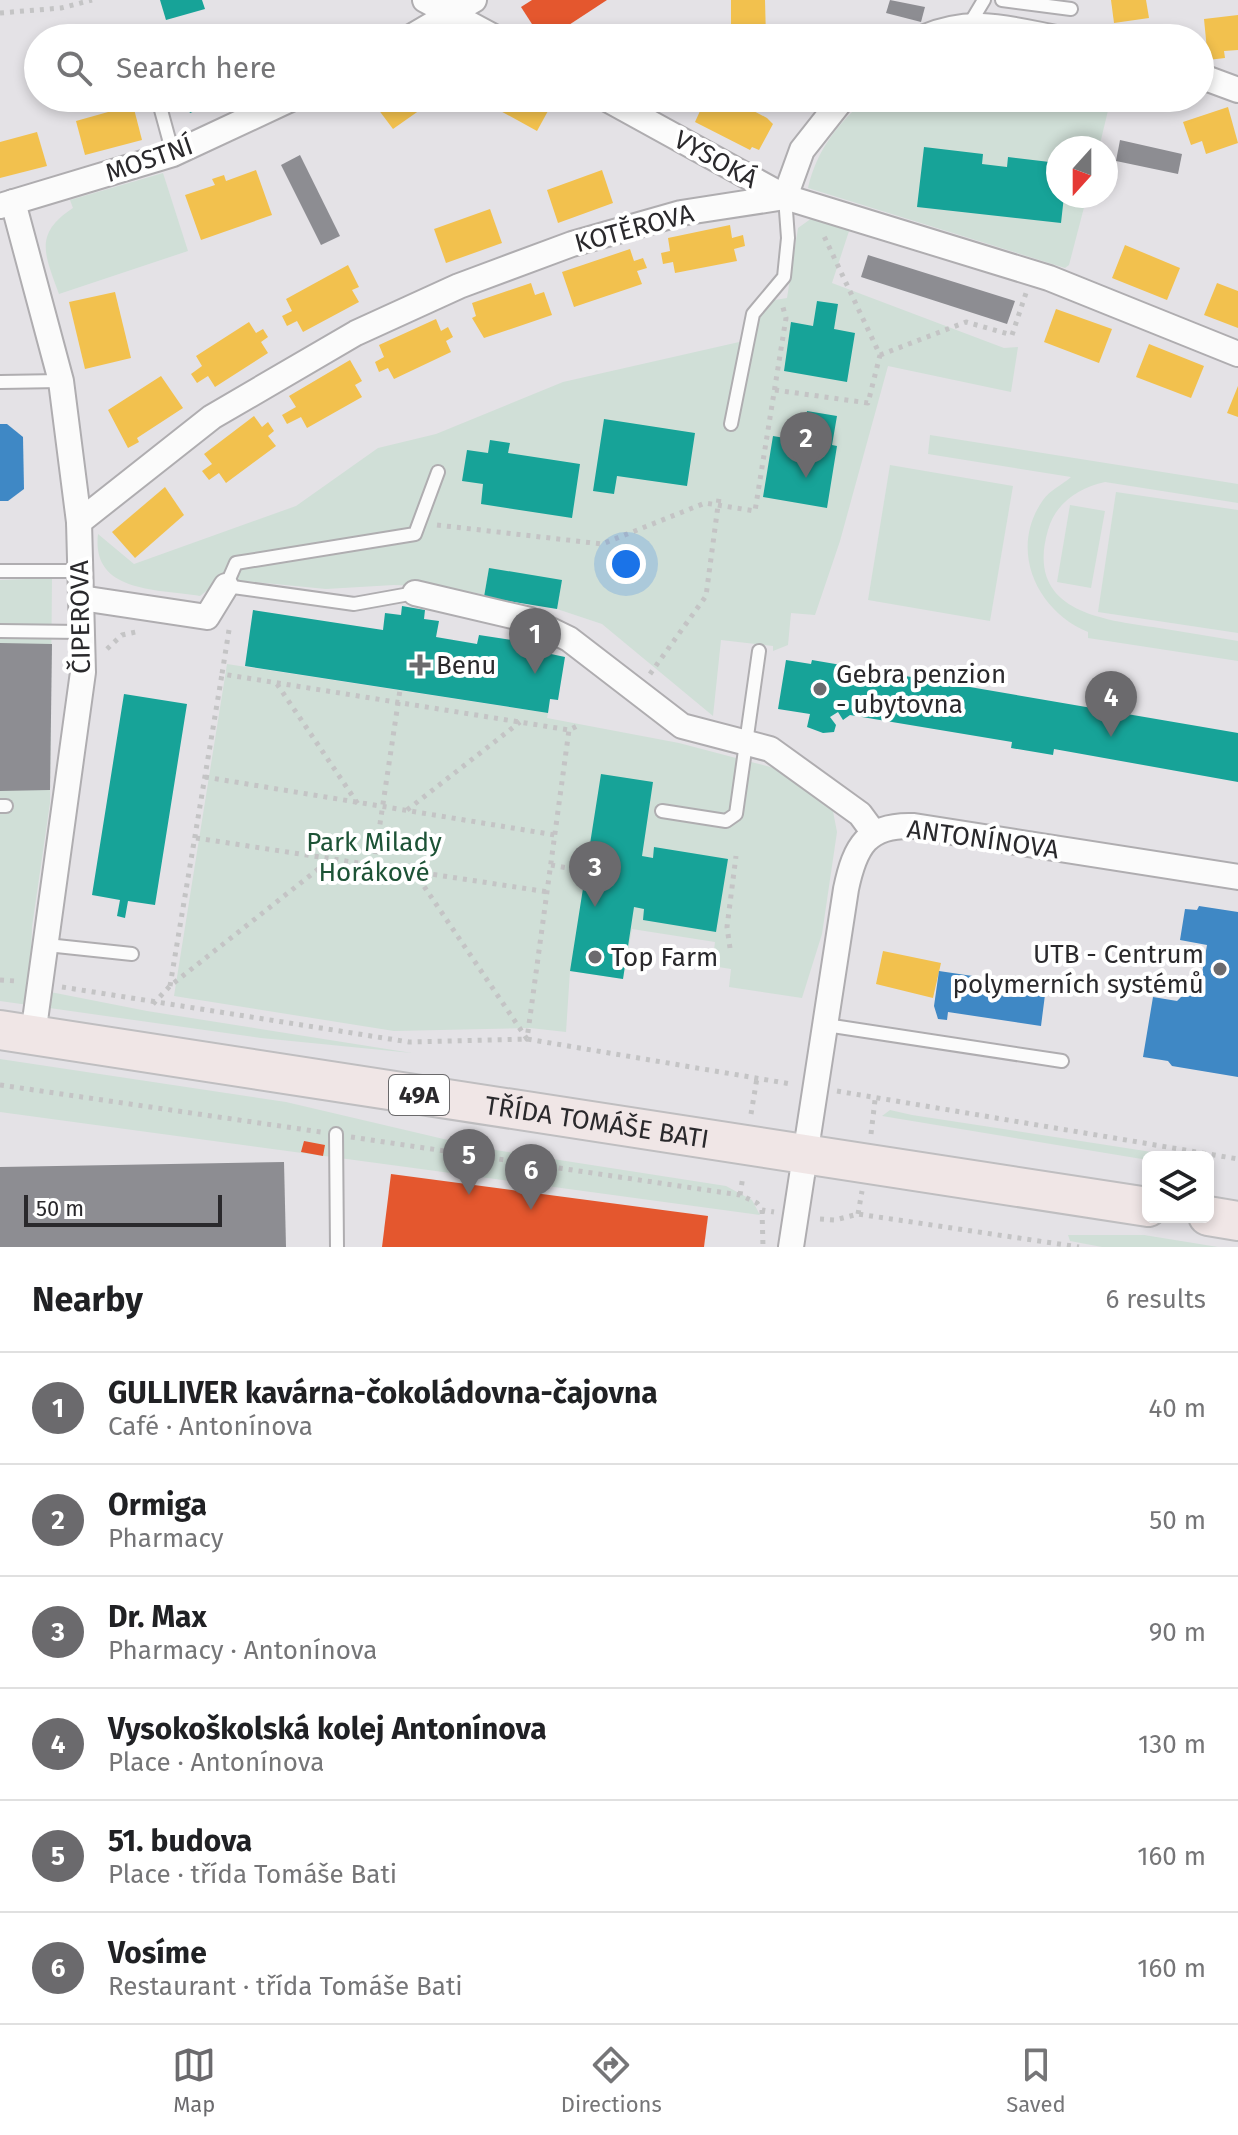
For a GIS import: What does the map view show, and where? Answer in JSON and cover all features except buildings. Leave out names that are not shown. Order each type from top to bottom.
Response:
[{"type":"main road","name":"TŘÍDA TOMÁŠE BATI","points":[[17,1033],[1142,1206]]},
{"type":"main road","points":[[1214,1217],[1238,1221]]},
{"type":"street","points":[[425,0],[470,24]]},
{"type":"street","points":[[436,24],[474,0]]},
{"type":"street","points":[[1214,81],[1238,90]]},
{"type":"street","name":"MOSTNÍ","points":[[7,204],[173,154],[263,112]]},
{"type":"street","name":"VYSOKÁ","points":[[628,112],[787,207]]},
{"type":"street","points":[[787,207],[802,150],[832,112]]},
{"type":"street","name":"ČIPEROVA","points":[[7,204],[61,381],[79,522],[83,672],[42,983],[17,1033]]},
{"type":"street","name":"KOTĚROVA","points":[[79,522],[212,417],[356,333],[459,286],[572,244],[681,213],[787,207],[1040,275],[1238,354]]},
{"type":"street","points":[[81,598],[207,617],[226,586]]},
{"type":"street","name":"ANTONÍNOVA","points":[[415,593],[530,620],[569,639],[682,726],[770,749],[860,814],[874,833],[889,826],[914,826],[1238,877]]},
{"type":"street","points":[[791,1247],[793,1216],[817,1088],[850,872],[856,854],[874,833]]},
{"type":"lane","points":[[970,24],[984,0]]},
{"type":"lane","points":[[1002,0],[1071,9]]},
{"type":"lane","points":[[162,112],[173,154]]},
{"type":"lane","points":[[731,424],[753,314],[784,277],[787,207]]},
{"type":"lane","points":[[0,382],[61,381]]},
{"type":"lane","points":[[415,593],[354,604],[226,586],[236,563],[415,534],[438,472]]},
{"type":"lane","points":[[0,571],[80,571]]},
{"type":"lane","points":[[0,631],[82,632]]},
{"type":"lane","points":[[662,811],[726,821],[736,814],[759,651]]},
{"type":"lane","points":[[47,945],[132,954]]},
{"type":"lane","points":[[826,1025],[1062,1061]]},
{"type":"lane","points":[[336,1134],[337,1247]]},
{"type":"path","points":[[0,13],[61,8],[92,0]]},
{"type":"path","points":[[775,390],[868,403],[880,355],[819,225],[787,207]]},
{"type":"path","points":[[880,355],[966,322],[1012,335],[1040,275]]},
{"type":"path","points":[[420,523],[602,544],[705,503],[755,511],[786,320]]},
{"type":"path","points":[[637,692],[706,596],[719,498]]},
{"type":"path","points":[[170,986],[227,647]]},
{"type":"path","points":[[222,674],[569,730],[579,725]]},
{"type":"path","points":[[277,684],[359,804]]},
{"type":"path","points":[[374,864],[400,690]]},
{"type":"path","points":[[406,811],[520,722]]},
{"type":"path","points":[[527,1039],[569,730]]},
{"type":"path","points":[[205,777],[555,835]]},
{"type":"path","points":[[196,838],[548,892]]},
{"type":"path","points":[[730,948],[727,927],[736,856]]},
{"type":"path","points":[[153,1004],[170,986],[332,858]]},
{"type":"path","points":[[551,865],[585,871]]},
{"type":"path","points":[[413,870],[527,1039]]},
{"type":"path","points":[[42,983],[153,1004],[409,1042],[527,1039],[1238,1159]]},
{"type":"path","points":[[0,1085],[740,1195],[757,1203],[762,1210],[763,1247]]},
{"type":"path","points":[[762,1210],[835,1220],[858,1214],[1079,1247]]},
{"type":"green space","points":[[853,112],[1108,112],[1102,136],[1046,136],[1046,208],[1084,208],[1069,265],[1065,268],[808,188],[817,161],[830,138]]},
{"type":"green space","points":[[163,173],[188,251],[59,294],[47,257],[47,236],[60,218],[73,208],[70,200]]},
{"type":"green space","points":[[812,218],[850,228],[832,283],[1004,348],[1018,347],[1011,392],[888,366],[840,541],[815,615],[791,613],[788,645],[773,651],[773,646],[721,640],[713,716],[602,624],[557,609],[445,587],[394,585],[326,589],[222,579],[200,596],[130,584],[116,578],[105,568],[99,553],[98,534],[134,564],[296,506],[378,448],[436,434],[563,382],[748,340],[754,313],[775,300],[787,298],[798,228]]},
{"type":"green space","points":[[930,435],[1238,484],[1238,503],[1105,482],[1095,485],[1078,492],[1057,512],[1048,530],[1044,557],[1047,577],[1056,593],[1071,605],[1110,620],[1238,641],[1238,661],[1088,638],[1088,632],[1055,610],[1042,594],[1028,558],[1028,539],[1033,519],[1043,500],[1071,477],[928,454]]},
{"type":"green space","points":[[890,465],[1013,486],[990,621],[868,600]]},
{"type":"green space","points":[[1116,492],[1238,510],[1238,633],[1098,612]]},
{"type":"green space","points":[[1070,505],[1105,511],[1091,588],[1057,582]]},
{"type":"green space","points":[[52,578],[50,803],[32,927],[30,988],[147,1011],[412,1053],[261,1038],[0,1001],[0,580]]},
{"type":"green space","name":"Park Milady Horákové","points":[[227,664],[548,713],[547,718],[679,743],[774,768],[832,806],[837,832],[822,934],[802,998],[729,987],[731,969],[712,966],[715,942],[632,929],[623,979],[570,971],[566,1032],[530,1028],[394,1031],[174,996]]},
{"type":"green space","points":[[0,1059],[286,1102],[482,1148],[726,1186],[752,1200],[760,1215],[0,1112]]},
{"type":"green space","points":[[890,1110],[1145,1151],[1142,1151],[1142,1159],[882,1116]]},
{"type":"green space","points":[[1068,1235],[1144,1235],[1218,1247],[1102,1247],[1070,1241]]},
{"type":"place","name":"Ormiga","points":[[806,478]]},
{"type":"place","name":"Benu","points":[[420,665]]},
{"type":"place","name":"GULLIVER kavárna-čokoládovna-čajovna","points":[[535,674]]},
{"type":"place","name":"Gebra penzion - ubytovna","points":[[820,689]]},
{"type":"place","name":"Vysokoškolská kolej Antonínova","points":[[1111,737]]},
{"type":"place","name":"Dr. Max","points":[[595,907]]},
{"type":"place","name":"Top Farm","points":[[595,957]]},
{"type":"place","name":"UTB - Centrum polymerních systémů","points":[[1220,969]]},
{"type":"place","name":"51. budova","points":[[469,1195]]},
{"type":"place","name":"Vosíme","points":[[531,1210]]}]
